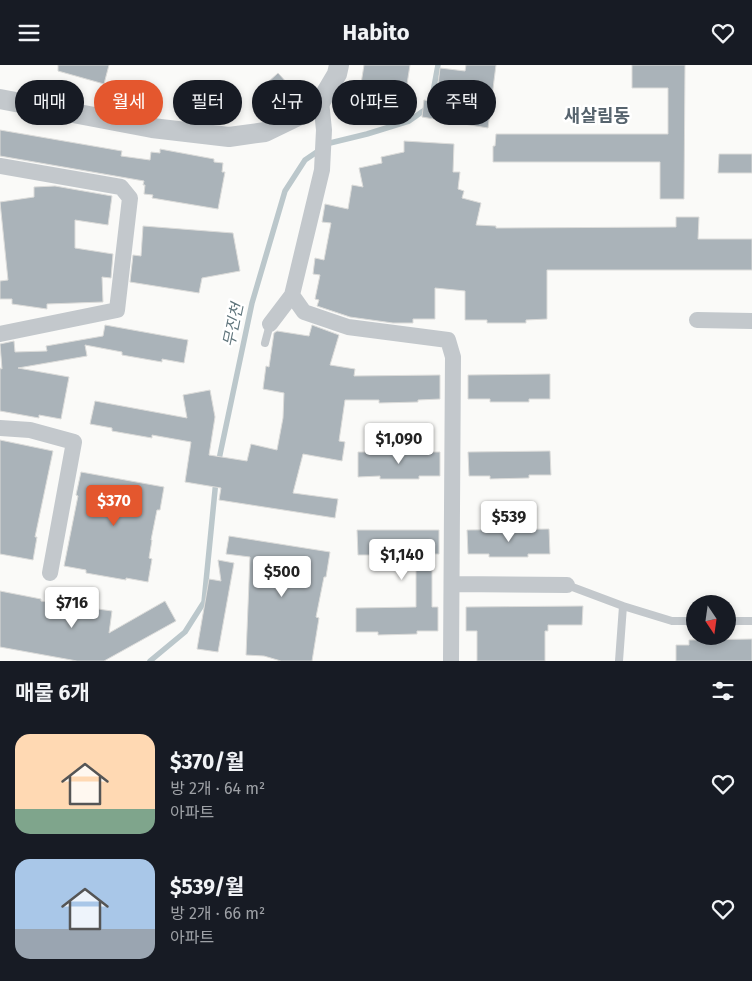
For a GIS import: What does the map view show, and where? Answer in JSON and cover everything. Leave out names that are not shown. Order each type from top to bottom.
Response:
[{"type":"street","points":[[322,99],[337,74],[339,65]]},
{"type":"street","points":[[0,99],[152,128],[229,137],[265,132],[280,125]]},
{"type":"street","points":[[270,324],[292,295],[322,170],[324,129],[322,110]]},
{"type":"street","points":[[0,166],[121,187],[130,198],[117,310],[0,334]]},
{"type":"street","points":[[292,295],[304,312],[348,327],[448,340],[453,357],[451,661]]},
{"type":"street","points":[[697,320],[752,321]]},
{"type":"street","points":[[0,428],[30,430],[74,441],[50,573]]},
{"type":"street","points":[[452,584],[567,585]]},
{"type":"lane","points":[[265,343],[270,324]]},
{"type":"lane","points":[[567,585],[623,606],[672,621],[686,621]]},
{"type":"lane","points":[[619,661],[623,606]]},
{"type":"lane","points":[[736,621],[752,621]]},
{"type":"building","points":[[58,65],[109,65],[105,80],[94,81],[58,71]]},
{"type":"building","points":[[364,65],[410,65],[408,80],[362,80]]},
{"type":"building","points":[[466,65],[496,65],[494,80],[439,80],[440,68],[465,71]]},
{"type":"building","points":[[632,65],[685,65],[684,199],[660,199],[660,162],[493,162],[493,146],[495,146],[496,134],[668,134],[668,88],[632,88]]},
{"type":"building","points":[[278,73],[284,80],[270,80]]},
{"type":"building","points":[[424,100],[427,100],[427,118],[422,117]]},
{"type":"building","points":[[470,125],[488,125],[488,128]]},
{"type":"building","points":[[0,130],[122,151],[121,156],[150,160],[151,152],[160,153],[160,149],[214,159],[214,162],[223,163],[222,172],[225,172],[218,209],[152,198],[153,195],[144,194],[144,181],[0,156]]},
{"type":"building","points":[[404,141],[454,144],[453,172],[460,172],[458,189],[464,191],[462,198],[481,203],[476,225],[496,226],[496,228],[676,227],[676,217],[699,217],[698,239],[752,239],[752,270],[547,270],[547,319],[526,320],[526,323],[487,323],[487,320],[465,320],[465,291],[435,288],[435,319],[413,319],[413,323],[393,323],[350,317],[317,306],[319,300],[315,299],[320,275],[313,274],[315,258],[324,260],[331,223],[322,222],[325,204],[348,209],[352,185],[363,187],[359,168],[382,163],[381,157],[404,152]]},
{"type":"building","points":[[719,154],[752,154],[752,173],[718,173]]},
{"type":"building","points":[[55,186],[112,196],[108,225],[75,220],[75,248],[113,254],[111,278],[102,277],[103,302],[47,304],[47,309],[12,304],[12,299],[0,299],[0,281],[8,280],[0,202],[34,197],[34,187]]},
{"type":"building","points":[[143,226],[233,233],[240,271],[202,278],[199,293],[130,282],[133,255],[141,256]]},
{"type":"building","points":[[105,325],[188,340],[184,363],[162,359],[162,362],[122,355],[122,352],[85,345],[87,356],[18,368],[69,377],[61,419],[39,415],[39,418],[0,411],[0,368],[2,369],[0,344],[14,341],[15,352],[47,351],[46,346],[103,336]]},
{"type":"building","points":[[312,325],[339,335],[330,365],[355,369],[354,376],[440,375],[440,399],[418,400],[418,402],[379,403],[379,400],[345,400],[339,441],[345,442],[342,461],[303,454],[293,493],[338,499],[335,518],[219,500],[221,488],[185,482],[191,442],[152,435],[152,438],[112,431],[112,428],[90,424],[95,401],[187,418],[183,395],[210,390],[215,417],[209,455],[247,461],[251,444],[277,450],[283,418],[284,393],[263,389],[266,366],[269,367],[274,333],[277,331],[309,336]]},
{"type":"building","points":[[550,374],[550,399],[529,399],[529,402],[490,402],[490,399],[468,399],[468,375]]},
{"type":"building","points":[[0,440],[53,451],[35,537],[37,537],[33,560],[0,554]]},
{"type":"building","points":[[550,451],[551,475],[529,475],[529,478],[490,479],[490,476],[469,476],[468,452]]},
{"type":"building","points":[[358,452],[440,452],[440,476],[419,476],[419,479],[380,479],[380,476],[358,477]]},
{"type":"building","points":[[81,472],[164,487],[160,510],[157,510],[151,540],[149,558],[152,559],[148,582],[86,573],[86,570],[64,566]]},
{"type":"building","points":[[549,529],[550,554],[528,554],[528,557],[489,557],[489,554],[468,554],[467,530]]},
{"type":"building","points":[[357,530],[439,530],[439,554],[432,554],[432,607],[438,607],[438,631],[417,631],[417,634],[378,635],[378,632],[356,632],[356,608],[416,607],[416,557],[379,558],[379,555],[358,555]]},
{"type":"building","points":[[229,536],[330,552],[316,617],[319,618],[312,661],[281,661],[264,656],[246,655],[250,557],[226,554]]},
{"type":"building","points":[[218,560],[234,563],[218,652],[197,649],[209,579],[221,581]]},
{"type":"building","points":[[0,591],[41,599],[41,601],[112,611],[109,633],[165,601],[176,621],[104,661],[77,661],[0,647]]},
{"type":"building","points":[[583,606],[582,625],[548,625],[548,631],[545,631],[545,661],[477,661],[477,631],[466,631],[466,607]]},
{"type":"building","points":[[736,639],[752,639],[752,661],[676,661],[676,645],[736,645]]},
{"type":"waterway","name":"무진천","points":[[218,464],[252,303],[285,191],[305,160],[330,143],[409,121],[426,109],[433,92],[438,65]]},
{"type":"waterway","name":"무진천","points":[[150,661],[185,632],[204,602],[216,480]]},
{"type":"district","name":"새살림동","points":[[597,116]]}]
